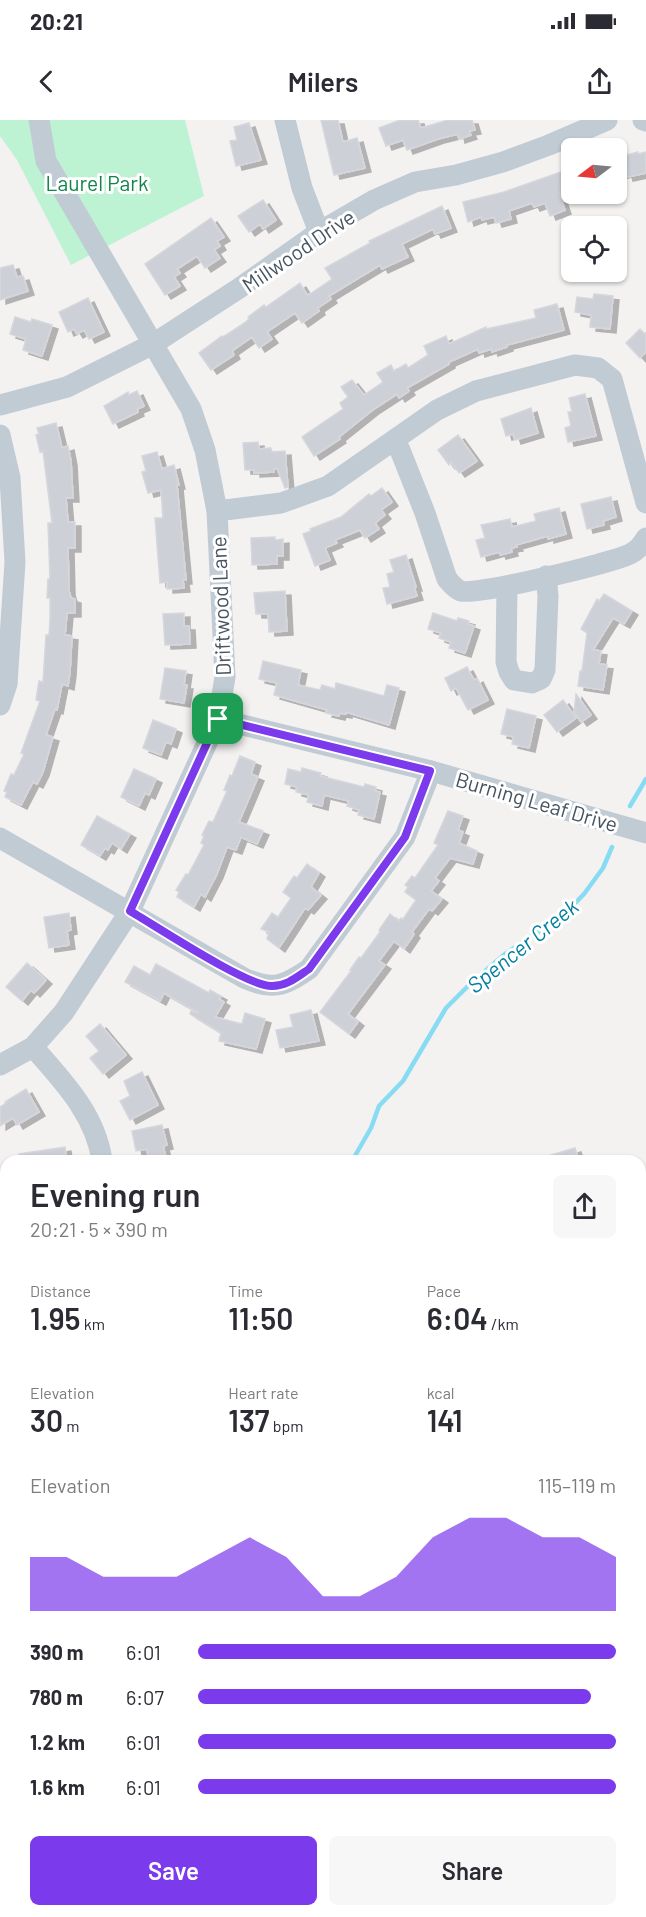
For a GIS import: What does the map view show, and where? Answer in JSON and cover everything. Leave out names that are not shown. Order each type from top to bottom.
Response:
[{"type":"street","name":"Driftwood Lane","points":[[0,1065],[33,1047],[64,1012],[130,911],[218,719],[225,677],[217,511],[198,425],[191,409],[46,161],[39,120]]},
{"type":"street","points":[[285,120],[302,188],[319,232]]},
{"type":"street","name":"Millwood Drive","points":[[0,405],[67,387],[153,344],[238,289],[319,232],[374,200],[415,182],[456,175],[502,162],[607,120]]},
{"type":"street","points":[[217,511],[281,503],[328,486],[437,410],[477,391],[575,364],[598,368],[612,379],[646,503]]},
{"type":"street","points":[[0,435],[10,478],[15,562],[7,684],[0,705]]},
{"type":"street","points":[[393,441],[400,450],[425,513],[447,579],[462,592],[507,586],[628,555],[640,548],[646,538]]},
{"type":"street","points":[[507,586],[506,662],[514,680],[532,683],[541,679],[545,670],[548,596],[546,576]]},
{"type":"street","name":"Burning Leaf Drive","points":[[218,719],[430,771],[646,832]]},
{"type":"street","points":[[0,838],[255,983],[269,986],[281,985],[309,969],[405,837],[430,771]]},
{"type":"street","points":[[33,1047],[78,1101],[91,1122],[101,1155]]},
{"type":"green space","name":"Laurel Park","points":[[0,120],[185,120],[204,196],[71,265],[17,160],[0,136]]},
{"type":"building","points":[[321,120],[338,120],[343,142],[357,138],[365,168],[334,175]]},
{"type":"building","points":[[400,120],[418,120],[421,128],[448,120],[472,120],[475,130],[469,131],[471,135],[459,139],[458,134],[407,150],[403,140],[386,146],[379,128]]},
{"type":"building","points":[[249,123],[261,160],[236,166],[230,141],[237,140],[234,127]]},
{"type":"building","points":[[646,152],[646,173],[627,177],[627,155]]},
{"type":"building","points":[[561,172],[561,191],[559,192],[561,204],[565,210],[550,216],[545,203],[534,207],[532,203],[509,211],[511,219],[496,223],[494,217],[482,220],[481,217],[468,222],[463,202],[504,192]]},
{"type":"building","points":[[263,200],[276,220],[263,229],[260,224],[249,232],[238,216]]},
{"type":"building","points":[[442,206],[451,228],[435,234],[433,229],[402,244],[408,257],[382,269],[380,265],[329,296],[331,299],[318,308],[319,311],[302,323],[295,313],[267,332],[272,339],[259,348],[252,337],[232,351],[234,355],[211,370],[199,353],[243,324],[249,319],[248,317],[264,305],[266,307],[300,283],[307,295],[310,294],[332,279],[325,268],[370,243],[369,241]]},
{"type":"building","points":[[211,218],[224,237],[217,241],[220,246],[214,250],[220,258],[205,268],[197,256],[177,269],[180,273],[174,277],[180,286],[165,295],[145,264]]},
{"type":"building","points":[[13,265],[17,277],[23,276],[28,291],[0,300],[0,268]]},
{"type":"building","points":[[594,294],[613,296],[610,329],[590,327],[591,315],[575,312],[577,297],[593,299]]},
{"type":"building","points":[[88,298],[104,332],[89,339],[84,330],[77,334],[74,329],[68,332],[59,312]]},
{"type":"building","points":[[557,304],[564,330],[507,345],[507,347],[492,352],[491,349],[479,353],[478,349],[449,362],[407,388],[409,391],[399,398],[397,394],[374,409],[339,437],[340,439],[314,456],[302,437],[343,409],[340,403],[348,397],[341,387],[352,380],[364,395],[383,382],[377,373],[391,365],[394,371],[406,364],[408,368],[428,355],[424,346],[446,336],[449,344],[486,327],[486,329],[536,318],[534,310]]},
{"type":"building","points":[[15,317],[52,325],[42,356],[23,350],[26,339],[10,334]]},
{"type":"building","points":[[640,329],[646,335],[646,352],[640,358],[626,343]]},
{"type":"building","points":[[137,391],[144,406],[137,409],[138,412],[113,424],[104,406],[128,392],[129,395]]},
{"type":"building","points":[[585,394],[596,436],[568,442],[565,428],[571,426],[568,412],[572,412],[569,398]]},
{"type":"building","points":[[531,408],[538,433],[515,440],[513,434],[506,436],[501,419]]},
{"type":"building","points":[[56,423],[62,448],[68,446],[71,461],[73,498],[66,498],[68,522],[75,522],[75,548],[68,548],[69,591],[71,598],[75,599],[75,613],[67,613],[65,635],[72,636],[70,672],[68,686],[62,684],[57,710],[55,709],[46,735],[53,737],[43,772],[37,784],[33,782],[21,805],[5,797],[7,792],[4,791],[11,774],[14,775],[24,754],[21,753],[40,701],[36,700],[39,681],[43,682],[46,635],[49,635],[50,620],[50,598],[47,598],[48,579],[50,579],[48,523],[52,523],[43,451],[40,452],[36,435],[39,434],[37,428]]},
{"type":"building","points":[[458,435],[477,461],[459,473],[451,462],[449,465],[438,450]]},
{"type":"building","points":[[258,442],[259,449],[271,448],[272,452],[285,451],[288,487],[285,488],[277,468],[274,472],[254,473],[254,470],[245,470],[243,443]]},
{"type":"building","points":[[157,452],[162,469],[174,465],[179,485],[177,485],[186,580],[183,580],[184,588],[167,589],[167,582],[160,583],[155,518],[163,518],[161,490],[148,493],[142,472],[146,471],[142,456]]},
{"type":"building","points":[[382,488],[392,502],[381,510],[385,515],[375,523],[379,529],[365,538],[360,530],[335,540],[337,543],[325,548],[330,560],[315,566],[303,534],[341,517],[369,494],[371,496]]},
{"type":"building","points":[[611,497],[616,517],[603,521],[604,525],[587,529],[581,504]]},
{"type":"building","points":[[559,508],[566,534],[548,539],[548,536],[516,545],[517,547],[511,548],[512,552],[500,555],[499,552],[481,557],[476,540],[485,538],[481,525],[510,519],[512,527],[536,521],[534,514]]},
{"type":"building","points":[[275,537],[275,540],[283,539],[283,556],[277,556],[277,564],[252,565],[251,538]]},
{"type":"building","points":[[406,555],[417,596],[387,604],[383,588],[390,587],[387,574],[394,572],[390,560]]},
{"type":"building","points":[[285,591],[287,631],[269,632],[268,614],[256,614],[254,593]]},
{"type":"building","points":[[604,594],[632,611],[624,624],[613,618],[593,650],[601,651],[599,664],[607,665],[603,690],[578,686],[587,633],[581,629],[597,599],[599,601]]},
{"type":"building","points":[[184,613],[184,626],[189,626],[190,644],[165,645],[163,614]]},
{"type":"building","points":[[433,613],[457,621],[458,618],[469,621],[468,624],[474,626],[465,653],[449,648],[451,642],[439,638],[441,633],[428,629]]},
{"type":"building","points":[[263,661],[301,670],[298,685],[320,690],[322,685],[335,689],[336,683],[384,696],[387,685],[399,688],[389,725],[346,712],[346,714],[340,713],[339,716],[326,713],[327,710],[274,695],[277,683],[259,679]]},
{"type":"building","points":[[467,667],[474,680],[477,678],[488,700],[468,710],[456,688],[451,691],[445,678]]},
{"type":"building","points":[[165,668],[186,671],[184,685],[187,685],[184,703],[160,699]]},
{"type":"building","points":[[576,694],[591,715],[581,722],[574,712]]},
{"type":"building","points":[[563,700],[576,718],[557,732],[544,715]]},
{"type":"building","points":[[507,709],[536,716],[529,748],[512,744],[514,737],[501,734]]},
{"type":"building","points":[[153,720],[176,729],[171,744],[166,742],[161,755],[143,748]]},
{"type":"building","points":[[240,756],[255,762],[251,774],[258,777],[239,822],[263,831],[257,844],[241,837],[236,850],[227,847],[205,897],[201,894],[194,907],[177,897],[179,892],[176,890],[186,874],[188,875],[204,845],[201,843],[204,836],[202,835],[209,821],[213,822],[227,791],[224,790],[230,775],[232,776]]},
{"type":"building","points":[[302,768],[321,773],[320,776],[364,787],[365,784],[376,787],[375,791],[380,792],[374,819],[358,815],[359,810],[347,806],[349,801],[324,795],[322,806],[307,802],[309,795],[296,792],[297,787],[285,784],[288,769],[301,772]]},
{"type":"building","points":[[134,769],[156,779],[149,795],[145,793],[139,806],[121,797]]},
{"type":"building","points":[[448,811],[463,816],[458,830],[463,832],[459,843],[477,851],[473,864],[450,858],[435,878],[439,881],[431,891],[442,899],[432,911],[429,909],[412,932],[414,934],[404,949],[394,941],[379,961],[385,965],[348,1014],[358,1022],[349,1034],[320,1012],[380,932],[379,930],[390,914],[399,921],[403,919],[416,900],[405,892],[408,887],[405,885],[412,876],[415,878],[438,845],[434,843]]},
{"type":"building","points":[[97,816],[130,834],[121,849],[112,843],[108,850],[105,848],[100,856],[81,845]]},
{"type":"building","points":[[307,864],[319,873],[311,887],[321,895],[308,910],[305,908],[279,948],[267,939],[269,932],[261,929],[272,913],[278,917],[291,898],[283,892],[294,876],[297,878]]},
{"type":"building","points":[[69,913],[71,930],[67,931],[69,945],[49,948],[44,917]]},
{"type":"building","points":[[27,963],[46,980],[34,993],[31,990],[22,1001],[6,987]]},
{"type":"building","points":[[156,964],[209,993],[210,990],[221,996],[219,999],[224,1002],[215,1017],[242,1024],[245,1013],[265,1019],[256,1049],[219,1041],[221,1033],[190,1014],[191,1011],[199,1013],[164,993],[160,1001],[125,982],[134,966],[150,975]]},
{"type":"building","points":[[311,1010],[319,1041],[280,1048],[276,1030],[293,1027],[290,1015]]},
{"type":"building","points":[[100,1024],[126,1055],[103,1074],[90,1058],[99,1051],[86,1036]]},
{"type":"building","points":[[142,1072],[158,1105],[130,1120],[120,1101],[130,1096],[124,1081]]},
{"type":"building","points":[[26,1089],[39,1112],[17,1125],[13,1118],[0,1126],[0,1107]]},
{"type":"building","points":[[162,1125],[167,1145],[163,1146],[165,1155],[148,1155],[147,1149],[136,1151],[132,1131]]},
{"type":"building","points":[[65,1147],[66,1155],[19,1155]]},
{"type":"building","points":[[575,1148],[577,1155],[551,1155]]},
{"type":"waterway","name":"Spencer Creek","points":[[630,806],[646,779]]},
{"type":"waterway","name":"Spencer Creek","points":[[355,1155],[371,1128],[379,1106],[403,1081],[446,1008],[505,954],[557,922],[584,894],[603,868],[612,847]]},
{"type":"route","points":[[218,719],[430,771],[405,837],[309,969],[281,985],[269,986],[244,978],[130,911],[218,719]]}]
